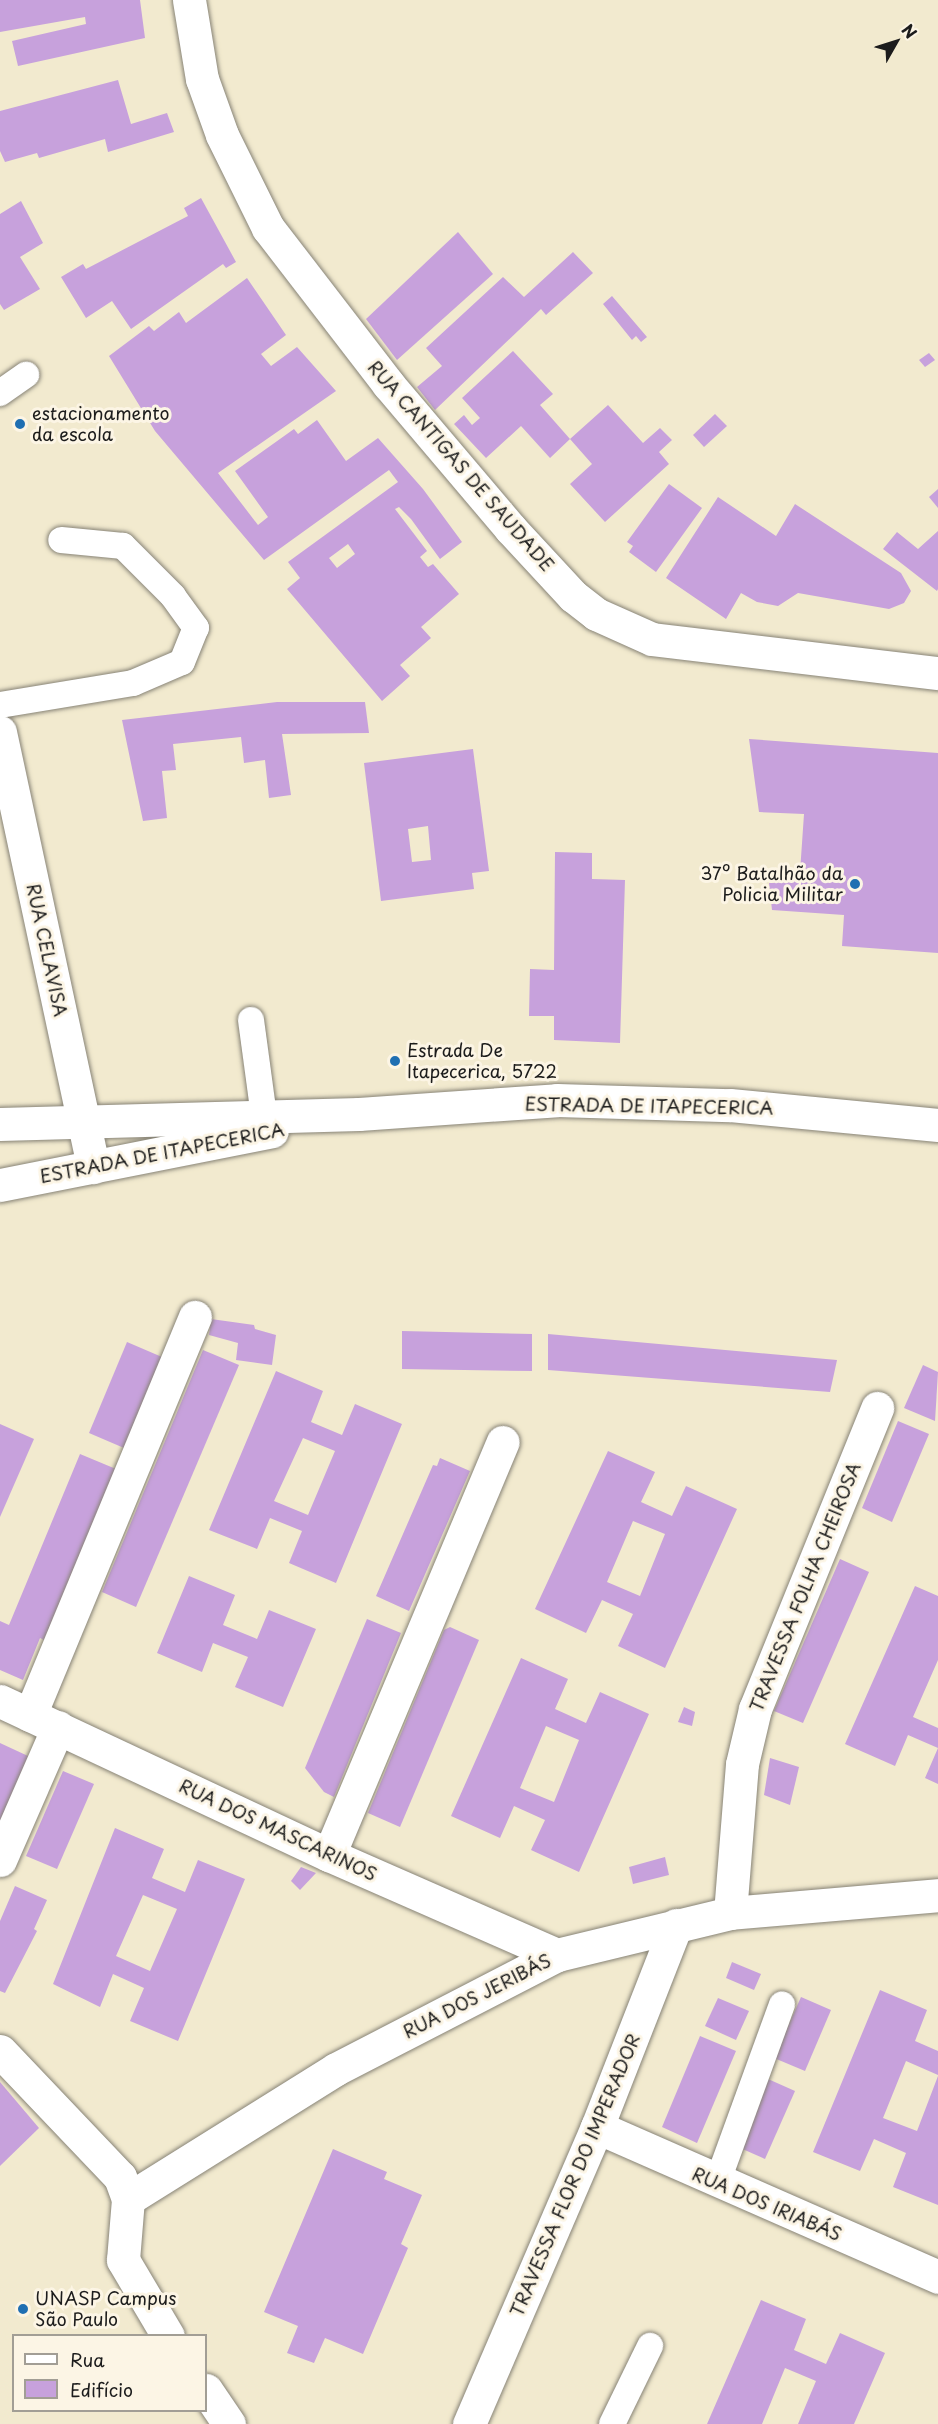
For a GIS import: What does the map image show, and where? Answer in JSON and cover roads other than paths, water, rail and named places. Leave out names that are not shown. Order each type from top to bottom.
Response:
[{"type":"street","name":"RUA CANTIGAS DE SAUDADE","points":[[189,0],[202,79],[222,135],[268,228],[388,384],[510,528],[573,596],[596,614],[652,639],[938,673]]},
{"type":"street","name":"RUA CELAVISA","points":[[0,732],[85,1119],[93,1167]]},
{"type":"street","name":"ESTRADA DE ITAPECERICA","points":[[0,1124],[85,1119],[359,1114],[557,1100],[730,1105],[938,1125]]},
{"type":"street","name":"ESTRADA DE ITAPECERICA","points":[[0,1185],[359,1114]]},
{"type":"street","points":[[0,1860],[44,1721],[195,1317]]},
{"type":"street","name":"TRAVESSA FOLHA CHEIROSA","points":[[730,1913],[742,1764],[755,1709],[877,1408]]},
{"type":"street","points":[[329,1855],[503,1442]]},
{"type":"street","name":"RUA DOS MASCARINOS","points":[[0,1701],[329,1855],[557,1955]]},
{"type":"street","name":"RUA DOS JERIBÁS","points":[[128,2199],[336,2069],[557,1955],[730,1913],[938,1895]]},
{"type":"street","name":"TRAVESSA FLOR DO IMPERADOR","points":[[469,2424],[597,2127],[676,1925]]},
{"type":"street","points":[[0,2051],[109,2164],[122,2182],[128,2199],[123,2260],[167,2334]]},
{"type":"street","name":"RUA DOS IRIABÁS","points":[[597,2127],[717,2182],[938,2277]]},
{"type":"street","points":[[207,2391],[229,2424]]},
{"type":"lane","points":[[0,393],[26,375]]},
{"type":"lane","points":[[0,705],[133,683],[182,662],[195,628],[173,596],[123,546],[61,540]]},
{"type":"lane","points":[[251,1020],[264,1116]]},
{"type":"lane","points":[[717,2182],[782,2004]]},
{"type":"lane","points":[[612,2424],[650,2346]]},
{"type":"place","name":"estacionamento da escola","points":[[20,424]]},
{"type":"place","name":"37º Batalhão da Policia Militar","points":[[855,884]]},
{"type":"place","name":"Estrada De Itapecerica, 5722","points":[[395,1061]]},
{"type":"place","name":"UNASP Campus São Paulo","points":[[23,2309]]}]
